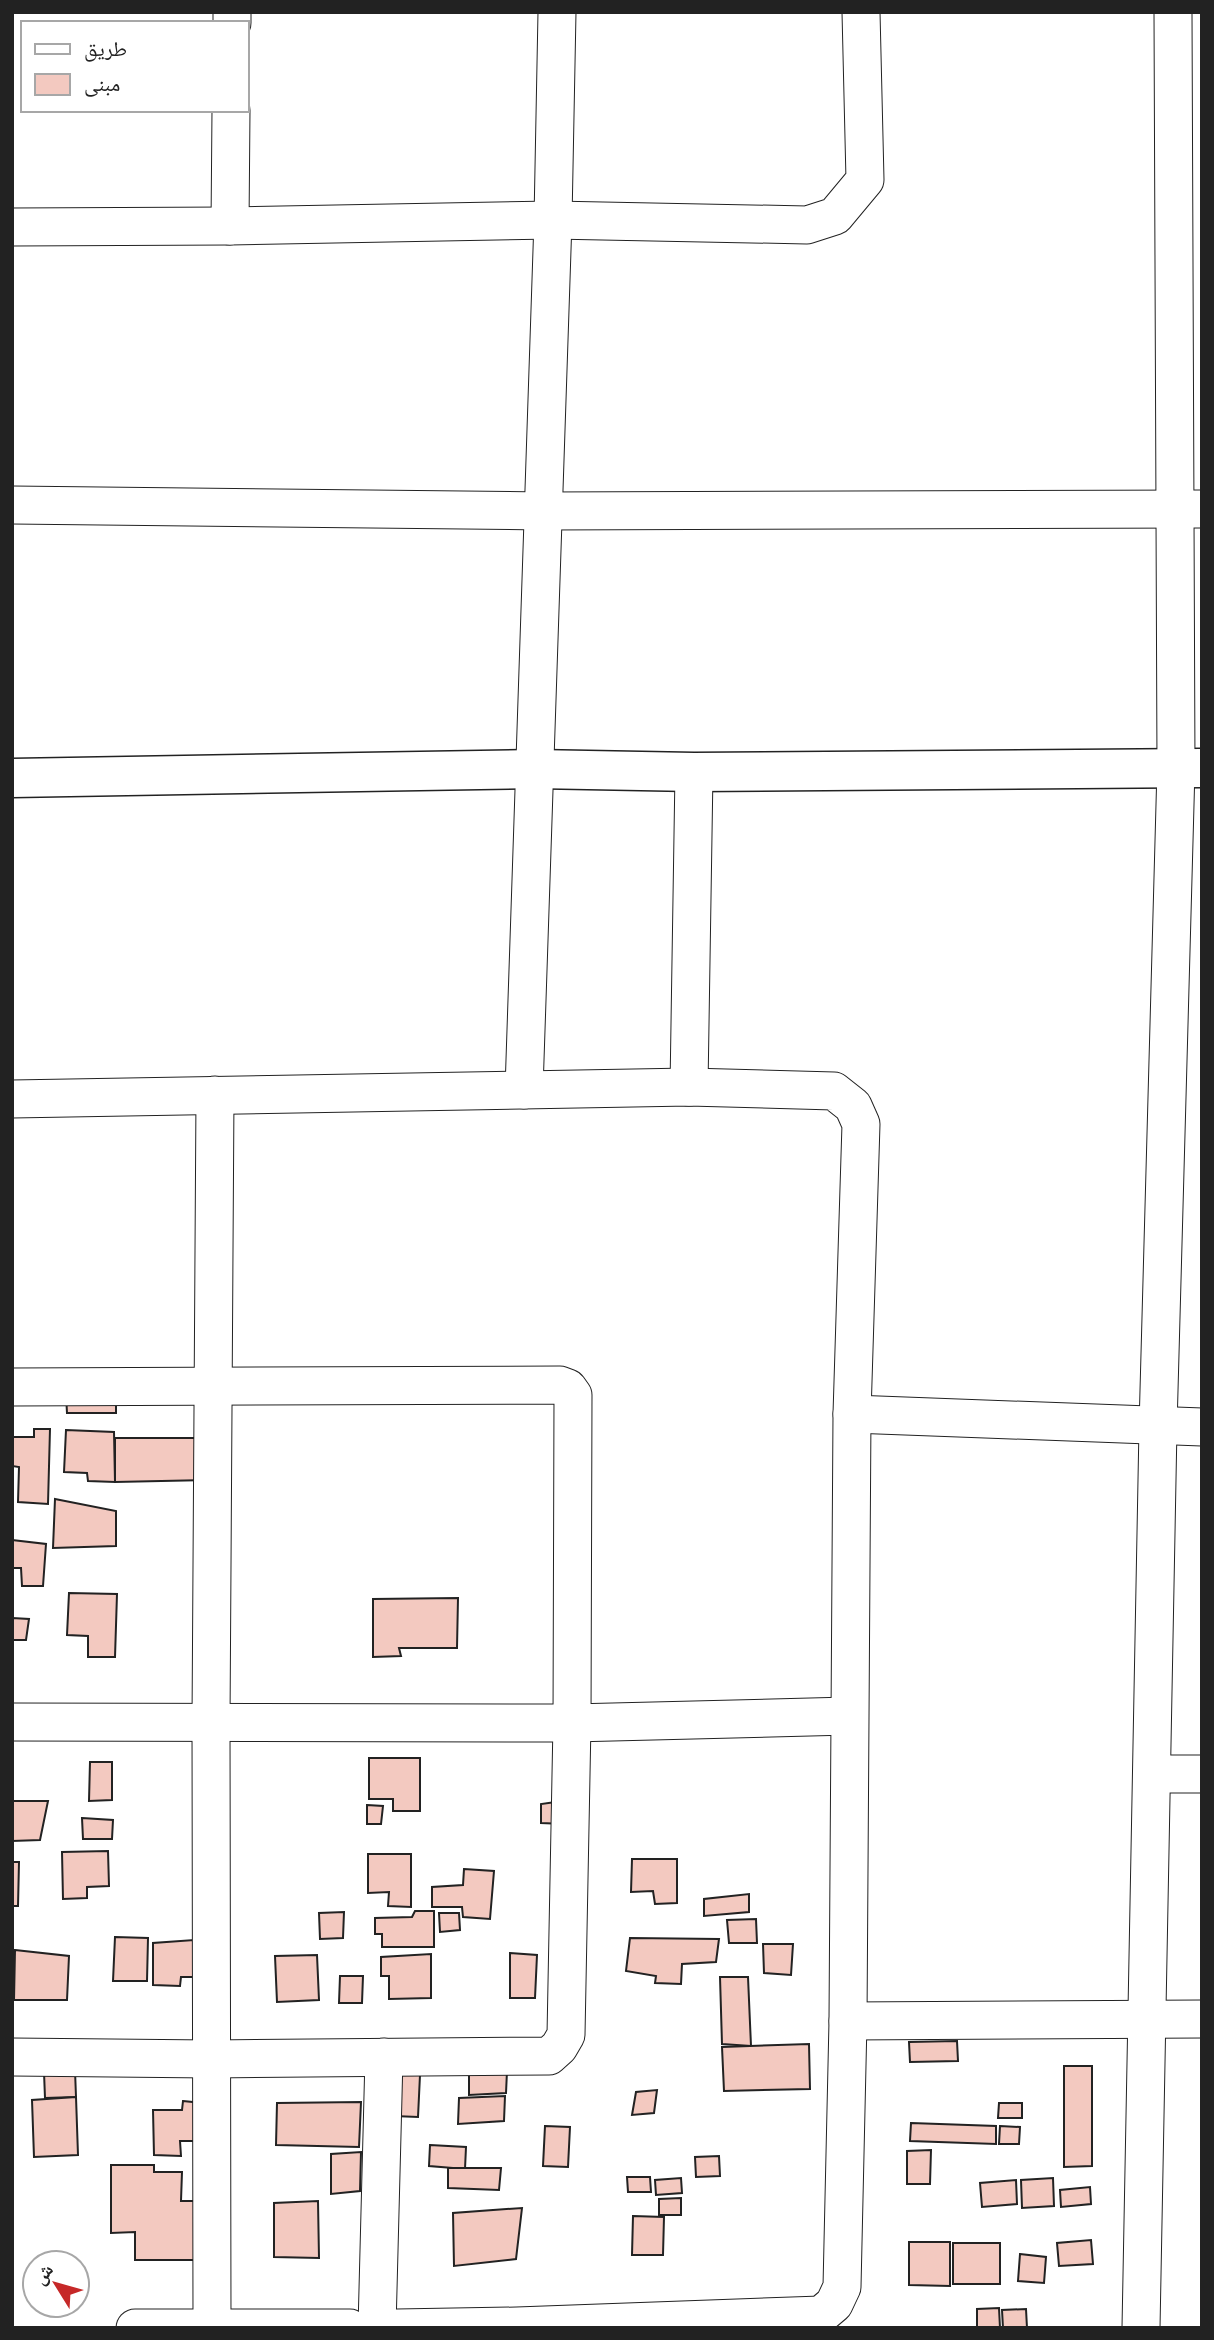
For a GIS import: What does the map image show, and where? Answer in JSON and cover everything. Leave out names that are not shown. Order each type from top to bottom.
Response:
[{"type":"street","points":[[524,1090],[553,219],[557,12]]},
{"type":"street","points":[[12,227],[230,226],[553,219],[807,225],[835,216],[865,180],[861,12]]},
{"type":"street","points":[[1141,2328],[1158,1427],[1189,768],[1188,509],[1173,12]]},
{"type":"street","points":[[230,226],[231,112]]},
{"type":"street","points":[[12,505],[544,511],[1188,509]]},
{"type":"street","points":[[12,778],[535,769],[694,772],[1189,768]]},
{"type":"street","points":[[689,1087],[694,772]]},
{"type":"street","points":[[12,1099],[689,1087],[834,1091],[853,1106],[862,1124],[852,1415],[848,2021],[842,2287],[834,2304],[821,2315],[517,2327],[397,2328]]},
{"type":"street","points":[[212,2326],[211,1722],[215,1095]]},
{"type":"street","points":[[12,1387],[560,1385],[568,1388],[573,1395],[572,1723],[566,2035],[559,2047],[549,2056],[211,2059],[12,2057]]},
{"type":"street","points":[[852,1415],[1202,1427]]},
{"type":"street","points":[[12,1722],[572,1723],[849,1716]]},
{"type":"street","points":[[1152,1774],[1202,1774]]},
{"type":"street","points":[[848,2021],[1202,2019]]},
{"type":"street","points":[[377,2328],[384,2057]]},
{"type":"street","points":[[135,2328],[350,2328]]},
{"type":"building","points":[[116,1393],[116,1413],[67,1413],[66,1394]]},
{"type":"building","points":[[34,1429],[50,1429],[48,1504],[18,1502],[19,1467],[12,1466],[12,1437],[34,1437]]},
{"type":"building","points":[[66,1430],[114,1432],[115,1482],[88,1481],[87,1473],[64,1472]]},
{"type":"building","points":[[115,1438],[207,1438],[208,1480],[115,1482]]},
{"type":"building","points":[[55,1499],[116,1511],[116,1546],[53,1548]]},
{"type":"building","points":[[12,1540],[46,1544],[43,1586],[22,1586],[21,1568],[12,1568]]},
{"type":"building","points":[[69,1593],[117,1594],[115,1657],[88,1657],[88,1636],[67,1635]]},
{"type":"building","points":[[458,1598],[457,1648],[399,1648],[401,1656],[373,1657],[373,1599]]},
{"type":"building","points":[[12,1618],[29,1619],[26,1640],[12,1640]]},
{"type":"building","points":[[369,1758],[420,1758],[420,1811],[393,1811],[393,1799],[369,1799]]},
{"type":"building","points":[[90,1762],[112,1762],[112,1800],[89,1801]]},
{"type":"building","points":[[12,1801],[48,1801],[40,1840],[12,1841]]},
{"type":"building","points":[[563,1801],[564,1824],[541,1823],[541,1804]]},
{"type":"building","points":[[367,1805],[383,1806],[381,1824],[367,1824]]},
{"type":"building","points":[[82,1818],[113,1820],[112,1839],[83,1839]]},
{"type":"building","points":[[108,1851],[109,1886],[87,1887],[87,1898],[63,1899],[62,1852]]},
{"type":"building","points":[[368,1854],[411,1854],[411,1907],[388,1906],[389,1892],[368,1893]]},
{"type":"building","points":[[632,1859],[677,1859],[677,1903],[655,1904],[653,1891],[631,1892]]},
{"type":"building","points":[[12,1862],[19,1862],[18,1906],[12,1906]]},
{"type":"building","points":[[464,1869],[494,1871],[490,1919],[463,1917],[462,1907],[432,1907],[432,1887],[463,1885]]},
{"type":"building","points":[[749,1894],[749,1912],[704,1916],[704,1899]]},
{"type":"building","points":[[415,1911],[434,1911],[434,1947],[382,1947],[382,1934],[375,1934],[375,1918],[412,1917]]},
{"type":"building","points":[[344,1912],[343,1938],[320,1939],[319,1913]]},
{"type":"building","points":[[439,1913],[459,1913],[460,1930],[440,1932]]},
{"type":"building","points":[[756,1919],[757,1943],[729,1943],[727,1920]]},
{"type":"building","points":[[115,1937],[148,1938],[147,1981],[113,1981]]},
{"type":"building","points":[[630,1938],[719,1939],[716,1962],[682,1964],[681,1984],[655,1983],[656,1976],[626,1971]]},
{"type":"building","points":[[194,1940],[196,1977],[181,1977],[180,1986],[153,1985],[153,1943]]},
{"type":"building","points":[[763,1944],[793,1944],[791,1975],[764,1973]]},
{"type":"building","points":[[15,1950],[69,1956],[67,2000],[14,2000]]},
{"type":"building","points":[[510,1953],[537,1955],[535,1998],[510,1998]]},
{"type":"building","points":[[431,1954],[431,1998],[389,1999],[389,1976],[381,1976],[381,1957]]},
{"type":"building","points":[[317,1955],[319,2000],[277,2002],[275,1956]]},
{"type":"building","points":[[340,1976],[363,1976],[362,2003],[339,2003]]},
{"type":"building","points":[[720,1977],[748,1977],[751,2046],[722,2044]]},
{"type":"building","points":[[957,2041],[958,2061],[910,2062],[909,2042]]},
{"type":"building","points":[[809,2044],[810,2089],[724,2091],[722,2047]]},
{"type":"building","points":[[1064,2066],[1092,2066],[1092,2166],[1064,2167]]},
{"type":"building","points":[[75,2070],[76,2097],[45,2098],[44,2072]]},
{"type":"building","points":[[507,2071],[506,2093],[469,2095],[469,2073]]},
{"type":"building","points":[[388,2073],[420,2075],[418,2117],[369,2115]]},
{"type":"building","points":[[657,2090],[654,2113],[632,2115],[636,2092]]},
{"type":"building","points":[[505,2096],[504,2121],[458,2124],[459,2098]]},
{"type":"building","points":[[76,2097],[78,2155],[34,2157],[32,2100]]},
{"type":"building","points":[[183,2101],[202,2103],[201,2141],[180,2141],[181,2156],[154,2155],[153,2110],[182,2110]]},
{"type":"building","points":[[361,2102],[359,2147],[276,2145],[277,2103]]},
{"type":"building","points":[[999,2103],[1022,2103],[1022,2118],[998,2118]]},
{"type":"building","points":[[911,2123],[996,2126],[996,2144],[910,2141]]},
{"type":"building","points":[[545,2126],[570,2127],[568,2167],[543,2166]]},
{"type":"building","points":[[1000,2126],[1020,2127],[1019,2144],[999,2144]]},
{"type":"building","points":[[430,2145],[466,2147],[465,2169],[429,2166]]},
{"type":"building","points":[[931,2150],[930,2184],[907,2184],[907,2151]]},
{"type":"building","points":[[361,2152],[360,2191],[331,2194],[331,2154]]},
{"type":"building","points":[[719,2156],[720,2176],[696,2177],[695,2157]]},
{"type":"building","points":[[111,2165],[154,2165],[154,2172],[182,2172],[181,2201],[203,2201],[202,2260],[135,2260],[135,2232],[111,2233]]},
{"type":"building","points":[[448,2168],[501,2168],[499,2190],[448,2188]]},
{"type":"building","points":[[627,2177],[650,2177],[651,2192],[628,2192]]},
{"type":"building","points":[[681,2178],[682,2193],[656,2195],[655,2180]]},
{"type":"building","points":[[1053,2178],[1054,2206],[1022,2208],[1021,2180]]},
{"type":"building","points":[[1016,2180],[1017,2204],[982,2207],[980,2183]]},
{"type":"building","points":[[1090,2187],[1091,2204],[1061,2207],[1060,2190]]},
{"type":"building","points":[[681,2198],[681,2215],[659,2215],[659,2199]]},
{"type":"building","points":[[318,2201],[319,2258],[274,2257],[274,2203]]},
{"type":"building","points":[[522,2208],[516,2259],[454,2266],[453,2213]]},
{"type":"building","points":[[633,2216],[664,2217],[663,2255],[632,2255]]},
{"type":"building","points":[[1091,2240],[1093,2264],[1059,2266],[1057,2243]]},
{"type":"building","points":[[909,2242],[950,2242],[950,2286],[909,2285]]},
{"type":"building","points":[[953,2243],[1000,2243],[1000,2284],[953,2284]]},
{"type":"building","points":[[1020,2254],[1046,2257],[1044,2283],[1018,2281]]},
{"type":"building","points":[[999,2308],[1000,2328],[977,2328],[977,2309]]},
{"type":"building","points":[[1026,2309],[1027,2328],[1003,2328],[1002,2310]]}]
